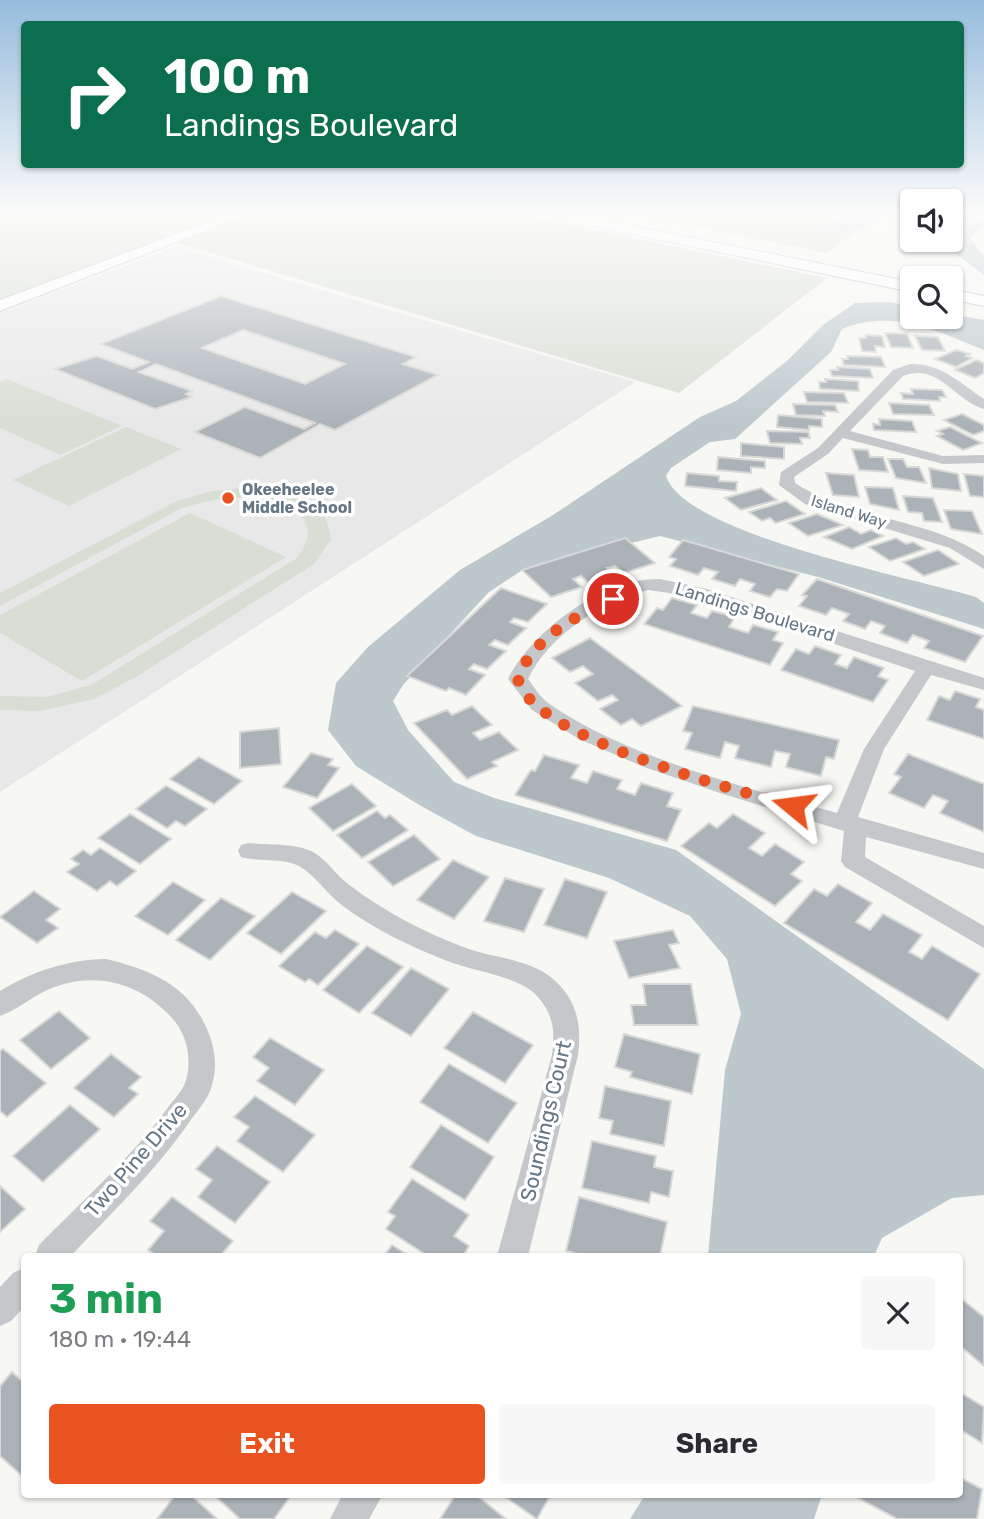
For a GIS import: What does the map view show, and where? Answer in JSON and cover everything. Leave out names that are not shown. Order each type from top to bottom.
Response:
[{"type":"main road","points":[[0,306],[58,284]]},
{"type":"main road","points":[[963,286],[984,290]]},
{"type":"main road","points":[[963,297],[984,301]]},
{"type":"street","name":"Island Way","points":[[984,405],[939,373],[910,369],[898,373],[823,451],[786,475],[787,485],[793,492],[811,501],[956,544],[984,564]]},
{"type":"street","points":[[840,433],[943,460],[984,459]]},
{"type":"street","name":"Landings Boulevard","points":[[984,684],[926,668],[697,592],[660,584],[637,588],[568,622],[551,636],[521,671],[518,679],[526,696],[569,727],[610,747],[677,772],[984,861]]},
{"type":"street","points":[[926,668],[874,750],[851,822],[853,861],[984,938]]},
{"type":"street","name":"Soundings Court","points":[[249,851],[305,858],[335,887],[372,914],[439,947],[531,977],[556,999],[568,1030],[565,1055],[514,1253]]},
{"type":"street","name":"Two Pine Drive","points":[[0,1005],[47,978],[85,969],[120,973],[161,990],[191,1018],[202,1047],[199,1085],[170,1127],[53,1253]]},
{"type":"street","points":[[0,1310],[21,1287]]},
{"type":"street","points":[[348,1519],[362,1498]]},
{"type":"shaded area","points":[[0,284],[64,284],[0,308]]},
{"type":"shaded area","name":"Okeeheelee Middle School","points":[[77,284],[301,284],[635,382],[0,792],[0,313]]},
{"type":"shaded area","points":[[315,284],[819,284],[679,393]]},
{"type":"shaded area","points":[[855,303],[900,304],[900,322],[861,323],[842,329],[831,352],[735,439],[710,442],[671,468],[666,476],[682,497],[714,517],[757,535],[806,552],[976,597],[984,603],[984,629],[818,577],[660,536],[524,569],[489,592],[403,685],[393,701],[408,730],[454,782],[494,798],[676,850],[984,1069],[984,1195],[952,1198],[882,1238],[875,1253],[708,1253],[725,1070],[741,1014],[727,959],[690,916],[609,878],[476,836],[421,806],[356,766],[328,730],[336,683],[368,647],[460,570],[553,515],[700,417],[736,401],[787,361],[823,325]]},
{"type":"shaded area","points":[[963,316],[984,320],[984,350],[932,329],[963,329]]},
{"type":"shaded area","points":[[7,379],[122,426],[60,455],[0,428],[0,382]]},
{"type":"shaded area","points":[[126,427],[181,449],[69,506],[13,480]]},
{"type":"shaded area","points":[[243,488],[286,493],[300,498],[321,512],[328,524],[331,540],[314,564],[136,677],[94,699],[40,711],[0,710],[0,696],[47,697],[91,685],[297,558],[306,542],[308,529],[303,519],[294,511],[267,501],[230,498],[216,500],[182,508],[0,606],[0,593],[177,501],[212,491]]},
{"type":"shaded area","points":[[190,513],[286,557],[82,681],[0,633],[0,615]]},
{"type":"shaded area","points":[[643,1498],[821,1498],[814,1519],[630,1519]]},
{"type":"building","points":[[221,296],[416,357],[403,364],[438,375],[335,430],[320,424],[260,458],[195,432],[245,407],[304,429],[315,423],[156,364],[139,372],[192,391],[186,394],[192,397],[155,409],[55,369],[97,356],[132,369],[149,362],[101,344]],"holes":[[[243,330],[345,364],[305,384],[202,348]]]},
{"type":"building","points":[[885,333],[907,334],[913,348],[891,347]]},
{"type":"building","points":[[866,335],[882,336],[885,347],[875,346],[876,352],[862,351],[859,338],[866,338]]},
{"type":"building","points":[[915,336],[938,337],[945,351],[922,350]]},
{"type":"building","points":[[956,350],[970,354],[966,356],[972,358],[956,367],[935,359]]},
{"type":"building","points":[[847,356],[881,357],[885,367],[844,365],[842,359],[848,359]]},
{"type":"building","points":[[976,360],[984,363],[984,373],[975,378],[955,370]]},
{"type":"building","points":[[837,367],[870,369],[873,378],[832,376],[830,370],[838,370]]},
{"type":"building","points":[[825,379],[858,381],[859,391],[820,389],[819,382],[826,382]]},
{"type":"building","points":[[911,389],[942,390],[946,397],[939,397],[940,401],[903,399],[901,393],[913,394]]},
{"type":"building","points":[[804,392],[844,393],[848,403],[807,402]]},
{"type":"building","points":[[889,403],[929,405],[934,415],[893,414]]},
{"type":"building","points":[[793,404],[835,405],[838,412],[823,411],[825,416],[796,415]]},
{"type":"building","points":[[962,414],[984,425],[984,431],[973,435],[944,420]]},
{"type":"building","points":[[778,415],[822,419],[822,427],[809,426],[809,430],[777,427]]},
{"type":"building","points":[[879,419],[912,421],[916,432],[874,430],[873,424],[880,425]]},
{"type":"building","points":[[950,427],[982,443],[963,450],[937,436],[943,434],[937,431]]},
{"type":"building","points":[[767,431],[808,432],[810,438],[800,438],[802,444],[770,443]]},
{"type":"building","points":[[741,443],[784,447],[784,459],[741,456]]},
{"type":"building","points":[[852,449],[868,450],[870,457],[883,457],[888,472],[859,470]]},
{"type":"building","points":[[718,457],[765,461],[765,468],[751,467],[751,473],[717,470]]},
{"type":"building","points":[[888,459],[903,459],[907,467],[919,467],[926,483],[896,478]]},
{"type":"building","points":[[929,468],[958,474],[961,491],[932,488]]},
{"type":"building","points":[[687,473],[719,476],[719,481],[737,482],[736,491],[685,486]]},
{"type":"building","points":[[826,473],[854,475],[859,497],[833,495]]},
{"type":"building","points":[[964,474],[984,476],[984,497],[970,496]]},
{"type":"building","points":[[865,487],[893,488],[899,510],[870,504]]},
{"type":"building","points":[[761,488],[777,500],[741,510],[725,498]]},
{"type":"building","points":[[903,496],[933,498],[942,522],[924,521],[922,513],[908,512]]},
{"type":"building","points":[[786,501],[805,514],[776,523],[770,518],[762,521],[749,512]]},
{"type":"building","points":[[944,510],[972,511],[982,534],[951,529]]},
{"type":"building","points":[[817,514],[843,525],[808,536],[789,523]]},
{"type":"building","points":[[849,527],[861,534],[871,530],[883,536],[852,549],[824,537]]},
{"type":"building","points":[[625,538],[655,563],[624,573],[615,566],[607,568],[616,575],[590,584],[581,576],[573,579],[582,587],[551,597],[522,570]]},
{"type":"building","points":[[896,538],[906,544],[913,542],[925,549],[890,561],[869,547]]},
{"type":"building","points":[[683,540],[799,574],[787,591],[777,589],[770,597],[750,591],[755,584],[740,579],[735,586],[712,579],[718,572],[704,568],[698,575],[670,566],[676,559],[669,557]]},
{"type":"building","points":[[938,550],[959,564],[924,576],[903,562]]},
{"type":"building","points":[[817,579],[983,636],[965,662],[924,648],[929,641],[913,635],[907,643],[880,633],[885,626],[871,621],[865,629],[843,621],[849,614],[832,608],[826,615],[799,606],[807,596],[802,595]]},
{"type":"building","points":[[501,588],[547,604],[528,622],[514,618],[510,622],[526,628],[508,645],[495,640],[489,645],[506,651],[487,669],[474,664],[469,669],[485,675],[466,695],[449,688],[446,691],[407,676]]},
{"type":"building","points":[[672,598],[697,605],[691,613],[707,618],[712,611],[735,617],[729,627],[748,633],[753,625],[778,632],[773,640],[783,643],[770,665],[644,624],[657,608],[663,610]]},
{"type":"building","points":[[590,638],[682,706],[641,726],[632,719],[621,725],[600,709],[618,700],[612,695],[598,701],[575,683],[593,674],[583,666],[570,672],[552,658]]},
{"type":"building","points":[[815,646],[841,655],[835,664],[847,668],[854,657],[884,668],[878,676],[888,680],[873,702],[781,670],[796,649],[809,654]]},
{"type":"building","points":[[955,691],[980,699],[976,707],[984,710],[984,739],[927,720],[939,696],[950,700]]},
{"type":"building","points":[[472,706],[492,725],[473,733],[480,740],[499,732],[518,750],[492,762],[497,766],[467,779],[414,723],[447,710],[452,715]]},
{"type":"building","points":[[693,706],[839,740],[834,759],[826,757],[821,776],[786,767],[790,754],[775,751],[771,767],[735,758],[739,746],[725,742],[720,758],[685,749],[692,733],[683,731]]},
{"type":"building","points":[[279,728],[281,764],[240,768],[240,732]]},
{"type":"building","points":[[311,753],[333,759],[328,765],[339,768],[317,798],[283,787]]},
{"type":"building","points":[[908,754],[984,784],[984,832],[940,813],[948,801],[933,795],[924,808],[889,793],[901,777],[894,774]]},
{"type":"building","points":[[544,755],[579,765],[571,778],[587,783],[593,771],[622,780],[617,789],[635,795],[641,783],[673,793],[667,806],[681,810],[667,841],[515,795],[531,770],[535,771]]},
{"type":"building","points":[[199,757],[242,781],[214,804],[170,779]]},
{"type":"building","points":[[352,784],[376,806],[333,831],[309,808]]},
{"type":"building","points":[[166,786],[207,809],[185,826],[176,821],[167,828],[136,809]]},
{"type":"building","points":[[377,811],[385,818],[390,815],[408,830],[362,858],[337,835]]},
{"type":"building","points":[[130,814],[171,839],[140,864],[98,838]]},
{"type":"building","points":[[733,814],[765,833],[749,848],[762,856],[775,844],[804,862],[791,874],[802,881],[775,906],[681,846],[709,823],[717,828]]},
{"type":"building","points":[[414,835],[440,859],[393,886],[368,862]]},
{"type":"building","points":[[100,848],[136,871],[117,886],[110,881],[97,891],[67,872],[79,864],[71,859],[83,850],[91,855]]},
{"type":"building","points":[[453,860],[489,877],[454,919],[417,900]]},
{"type":"building","points":[[505,878],[544,889],[524,932],[484,921]]},
{"type":"building","points":[[565,879],[607,892],[587,938],[544,925]]},
{"type":"building","points":[[173,882],[205,900],[168,935],[135,916]]},
{"type":"building","points":[[838,884],[872,903],[856,922],[870,930],[883,914],[922,935],[909,952],[922,959],[932,946],[980,974],[948,1020],[784,923],[814,889],[827,896]]},
{"type":"building","points":[[34,891],[60,909],[46,920],[58,928],[37,943],[0,917]]},
{"type":"building","points":[[292,892],[326,911],[281,954],[247,933]]},
{"type":"building","points":[[221,898],[255,916],[210,960],[176,940]]},
{"type":"building","points":[[335,930],[359,944],[318,985],[309,979],[305,982],[279,966],[315,932],[326,938]]},
{"type":"building","points":[[673,930],[679,943],[669,945],[680,968],[629,978],[614,941]]},
{"type":"building","points":[[367,946],[403,967],[359,1013],[323,990]]},
{"type":"building","points":[[411,968],[449,989],[411,1036],[372,1013]]},
{"type":"building","points":[[643,984],[691,984],[698,1025],[634,1025],[631,1005],[646,1005]]},
{"type":"building","points":[[59,1011],[90,1038],[51,1069],[20,1040]]},
{"type":"building","points":[[473,1012],[533,1045],[505,1083],[444,1048]]},
{"type":"building","points":[[624,1034],[700,1054],[692,1094],[630,1077],[632,1072],[615,1067]]},
{"type":"building","points":[[270,1038],[324,1070],[295,1105],[257,1081],[269,1068],[253,1057]]},
{"type":"building","points":[[3,1049],[46,1083],[7,1117],[0,1111],[0,1051]]},
{"type":"building","points":[[111,1054],[141,1077],[129,1088],[138,1094],[114,1117],[74,1088]]},
{"type":"building","points":[[449,1064],[517,1103],[488,1143],[420,1102]]},
{"type":"building","points":[[605,1086],[671,1101],[664,1146],[610,1134],[613,1121],[599,1118]]},
{"type":"building","points":[[255,1096],[315,1135],[283,1172],[237,1141],[249,1127],[234,1117]]},
{"type":"building","points":[[70,1105],[100,1129],[43,1182],[13,1156]]},
{"type":"building","points":[[441,1125],[494,1157],[465,1200],[410,1167]]},
{"type":"building","points":[[592,1141],[656,1156],[654,1167],[673,1171],[669,1197],[651,1192],[649,1203],[582,1188]]},
{"type":"building","points":[[217,1146],[270,1182],[235,1223],[198,1197],[212,1180],[196,1169]]},
{"type":"building","points":[[412,1179],[469,1215],[454,1236],[469,1246],[465,1253],[423,1253],[386,1229],[395,1216],[388,1212]]},
{"type":"building","points":[[0,1186],[25,1209],[0,1232]]},
{"type":"building","points":[[172,1197],[233,1241],[223,1253],[152,1253],[148,1250],[164,1231],[150,1221]]},
{"type":"building","points":[[579,1197],[667,1222],[661,1253],[566,1251]]},
{"type":"building","points":[[392,1245],[404,1253],[386,1253]]},
{"type":"building","points":[[963,1300],[984,1317],[984,1366],[963,1348]]},
{"type":"building","points":[[12,1372],[21,1380],[21,1475],[0,1456],[0,1386]]},
{"type":"building","points":[[963,1394],[984,1407],[982,1443],[963,1431]]},
{"type":"building","points":[[963,1479],[982,1489],[977,1519],[897,1519],[858,1498],[963,1498]]},
{"type":"building","points":[[173,1498],[194,1498],[217,1519],[157,1519]]},
{"type":"building","points":[[217,1498],[289,1498],[274,1519],[240,1519]]},
{"type":"building","points":[[453,1498],[480,1498],[506,1519],[440,1519]]},
{"type":"building","points":[[507,1498],[549,1498],[537,1519]]},
{"type":"place","name":"Okeeheelee Middle School","points":[[228,498]]},
{"type":"route","points":[[613,599],[568,622],[537,650],[518,679],[526,696],[569,727],[610,747],[656,765],[793,806]]}]
